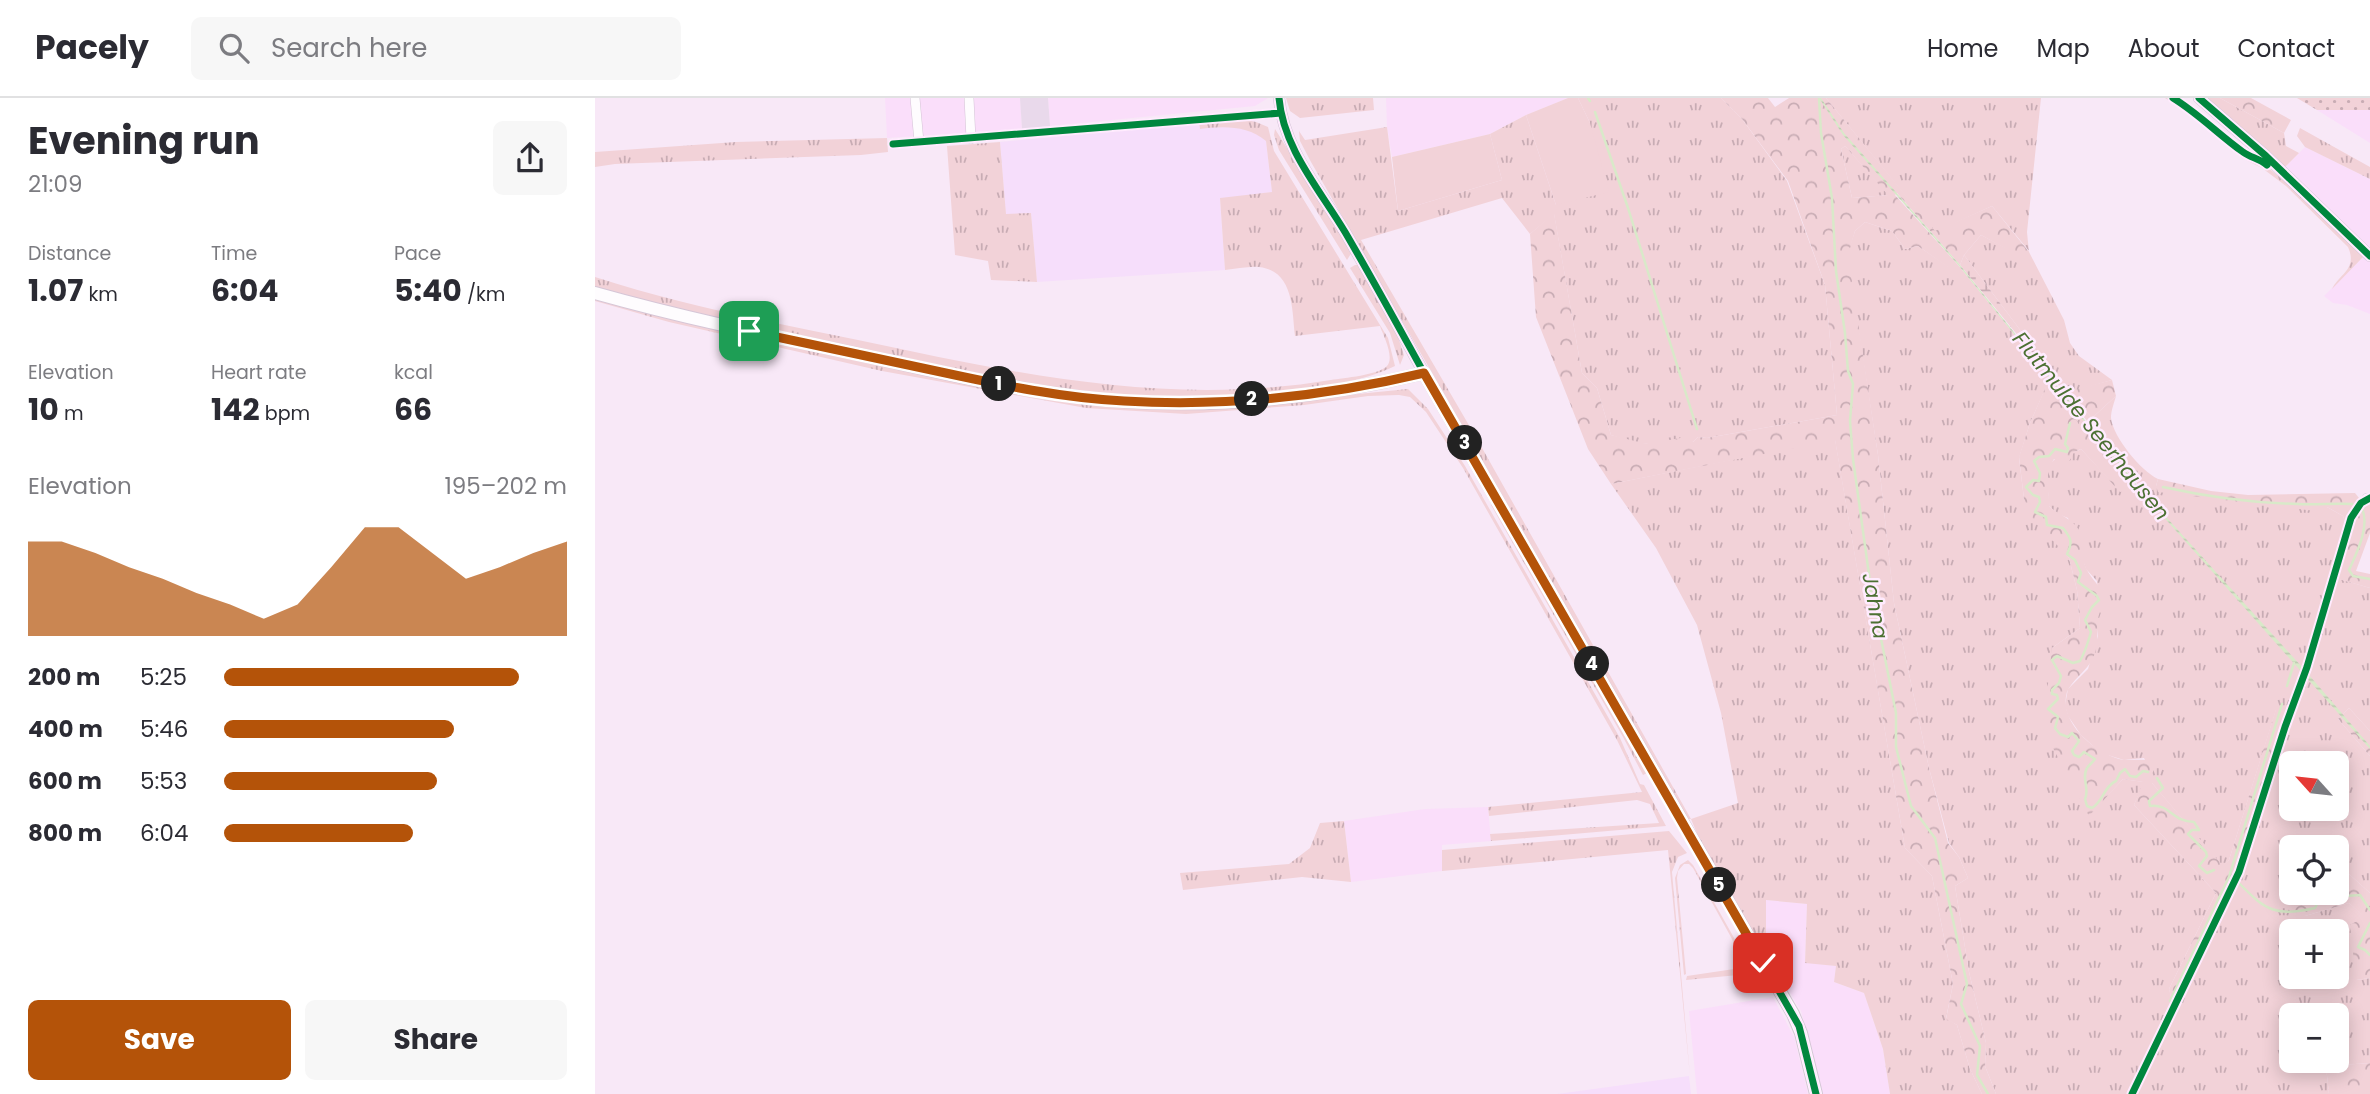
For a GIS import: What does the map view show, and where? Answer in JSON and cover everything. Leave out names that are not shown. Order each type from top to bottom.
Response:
[{"type":"main road","points":[[595,293],[670,314],[986,381],[1098,399],[1184,403],[1234,401],[1367,385],[1424,373],[1793,1014],[1803,1039],[1816,1094]]},
{"type":"street","points":[[915,98],[919,142]]},
{"type":"street","points":[[968,98],[971,139]]},
{"type":"street","points":[[1279,98],[1280,113],[1290,141],[1360,257],[1424,373]]},
{"type":"street","points":[[2199,98],[2291,179],[2370,256]]},
{"type":"street","points":[[893,144],[1280,113]]},
{"type":"shaded area","points":[[885,98],[1020,98],[1022,129],[887,138]]},
{"type":"shaded area","points":[[1020,98],[1048,98],[1050,126],[1022,129]]},
{"type":"shaded area","points":[[1048,98],[1268,98],[1255,106],[1050,126]]},
{"type":"shaded area","points":[[1386,98],[1568,98],[1526,115],[1490,134],[1392,157]]},
{"type":"shaded area","points":[[1819,98],[1844,133],[1960,265],[2138,486],[2303,668],[2370,749],[2137,487],[1959,266],[1843,135]]},
{"type":"shaded area","points":[[2317,110],[2370,110],[2370,143]]},
{"type":"shaded area","points":[[1241,119],[1256,122],[1266,141],[1272,192],[1220,199],[1225,270],[1037,282],[1031,213],[1006,215],[1000,142]]},
{"type":"shaded area","points":[[2305,147],[2370,179],[2370,248],[2285,167]]},
{"type":"shaded area","points":[[2364,256],[2370,262],[2370,314],[2333,303],[2324,296]]},
{"type":"shaded area","points":[[1488,807],[1491,841],[1442,845],[1442,871],[1351,882],[1344,821],[1425,809]]},
{"type":"shaded area","points":[[1766,900],[1807,904],[1805,962],[1836,966],[1834,982],[1864,993],[1883,1049],[1890,1094],[1823,1094],[1801,1011],[1772,963],[1766,943]]},
{"type":"shaded area","points":[[1773,997],[1794,1037],[1808,1094],[1697,1094],[1689,1011]]},
{"type":"shaded area","points":[[1689,1076],[1691,1094],[1557,1094]]},
{"type":"green space","points":[[1286,98],[1373,98],[1374,110],[1300,118],[1290,111]]},
{"type":"green space","points":[[1568,98],[1578,98],[1590,123],[1609,192],[1556,205],[1526,115]]},
{"type":"green space","points":[[1578,98],[1721,98],[1742,119],[1787,181],[1825,285],[1837,415],[1707,438],[1698,437],[1693,442],[1680,440],[1644,444],[1611,435],[1597,388],[1582,373],[1554,214],[1530,234],[1502,198],[1361,240],[1477,439],[1691,819],[1688,819],[1300,141],[1299,131],[1305,140],[1387,127],[1398,211],[1502,180],[1490,134],[1526,115],[1556,205],[1590,123]]},
{"type":"green space","points":[[1721,98],[1768,98],[1775,107],[1789,98],[1826,98],[1935,231],[1992,206],[2029,252],[2021,257],[1981,235],[1964,255],[1960,265],[1897,193],[1895,195],[1959,266],[1959,275],[1918,246],[1905,249],[1892,231],[1865,222],[1855,231],[1848,255],[1878,455],[1894,603],[1948,843],[1959,857],[1968,878],[1955,886],[1969,972],[1986,1043],[1985,1066],[1996,1094],[1982,1094],[1970,1069],[1957,1025],[1946,1019],[1953,984],[1932,876],[1905,848],[1835,440],[1611,484],[1588,449],[1536,317],[1530,234],[1554,213],[1582,373],[1597,388],[1611,435],[1647,444],[1686,437],[1693,442],[1698,437],[1707,438],[1837,415],[1825,285],[1788,181],[1742,119]],"holes":[[[1845,146],[1888,195],[1852,198],[1841,149]]]},
{"type":"green space","points":[[1826,98],[2041,98],[2027,232],[2029,251],[1992,206],[1935,232]]},
{"type":"green space","points":[[2165,98],[2194,115],[2244,156],[2266,166],[2364,256],[2332,289],[2351,261],[2348,247],[2286,186],[2262,168],[2242,158],[2193,116]]},
{"type":"green space","points":[[2204,98],[2220,98],[2284,133],[2286,146],[2299,153],[2285,167]]},
{"type":"green space","points":[[2220,98],[2251,98],[2291,120],[2284,133]]},
{"type":"green space","points":[[2297,98],[2370,98],[2370,110],[2317,110]]},
{"type":"green space","points":[[1241,119],[1268,127],[1274,151],[1388,338],[1395,366],[1340,384],[1258,394],[1160,398],[1087,393],[1000,379],[759,328],[595,287],[595,277],[759,320],[976,364],[1093,383],[1211,390],[1270,387],[1352,377],[1383,369],[1390,357],[1380,326],[1295,336],[1292,304],[1279,276],[1259,267],[1225,270],[1220,198],[1272,192],[1266,141],[1243,129],[1200,129],[1199,122]]},
{"type":"green space","points":[[2300,128],[2370,167],[2370,179],[2305,147],[2297,136]]},
{"type":"green space","points":[[1275,129],[1352,252],[1347,260],[1279,150],[1274,135]]},
{"type":"green space","points":[[1490,134],[1502,180],[1398,211],[1392,157]]},
{"type":"green space","points":[[887,138],[888,152],[861,155],[595,167],[595,152],[736,142]]},
{"type":"green space","points":[[1000,142],[1006,214],[1031,213],[1037,282],[991,280],[988,261],[955,255],[947,146]]},
{"type":"green space","points":[[1845,146],[1889,195],[1852,198],[1841,149]]},
{"type":"green space","points":[[1865,222],[1892,231],[1905,249],[1918,246],[1959,274],[1959,266],[2138,485],[2060,387],[2062,386],[1964,255],[1981,235],[2021,256],[2029,251],[2064,320],[2070,343],[2079,356],[2112,380],[2070,392],[2092,418],[2116,396],[2111,415],[2113,426],[2129,453],[2158,479],[2156,486],[2327,507],[2343,516],[2345,522],[2351,526],[2336,578],[2370,588],[2370,731],[2349,708],[2338,719],[2370,756],[2370,893],[2349,874],[2349,835],[2279,835],[2279,905],[2288,905],[2305,916],[2349,903],[2365,917],[2357,980],[2370,978],[2370,1063],[2349,1064],[2349,1003],[2279,1003],[2279,1073],[2327,1073],[2329,1094],[1996,1094],[1985,1066],[1986,1043],[1969,972],[1955,886],[1968,878],[1959,857],[1949,843],[1929,768],[1894,603],[1878,455],[1847,255],[1855,231]],"holes":[[[2047,385],[2120,491],[2081,449],[2057,458],[2048,470],[2049,506],[2068,518],[2086,569],[2097,581],[2098,636],[2088,669],[2068,689],[2065,705],[2068,716],[2081,735],[2101,753],[2124,760],[2144,758],[2152,774],[2152,783],[2223,867],[2229,860],[2276,710],[2284,726],[2241,862],[2173,1004],[2169,989],[2216,893],[2134,805],[2144,782],[2123,779],[2089,815],[2052,648],[2080,628],[2077,590],[2069,558],[2024,499],[2019,458],[2030,423]]]},
{"type":"green space","points":[[1964,255],[2062,386],[2060,387],[1960,265]]},
{"type":"green space","points":[[1359,265],[1397,334],[1404,355],[1400,365],[1390,333],[1350,268]]},
{"type":"green space","points":[[595,296],[988,386],[1236,406],[1408,389],[1428,409],[1465,466],[1620,738],[1640,784],[1644,785],[1666,826],[1491,841],[1490,834],[1659,823],[1650,804],[1637,800],[1489,816],[1488,807],[1642,792],[1617,740],[1463,468],[1426,412],[1410,397],[1368,396],[1304,405],[1186,414],[1086,408],[882,371],[669,322],[595,301]]},
{"type":"green space","points":[[2112,380],[2116,396],[2092,418],[2069,391]]},
{"type":"green space","points":[[2047,384],[2133,490],[2120,492],[2081,449],[2074,452],[2070,460],[2054,459],[2049,472],[2049,506],[2073,522],[2079,530],[2086,568],[2106,601],[2097,623],[2097,643],[2093,658],[2067,692],[2068,714],[2073,725],[2089,743],[2109,755],[2119,759],[2157,763],[2152,774],[2152,783],[2223,866],[2229,860],[2276,709],[2282,715],[2284,726],[2241,862],[2173,1005],[2169,989],[2216,893],[2134,805],[2143,782],[2123,779],[2089,816],[2043,729],[2052,648],[2080,628],[2077,590],[2069,558],[2033,519],[2024,499],[2019,457]]},
{"type":"green space","points":[[1835,439],[1905,848],[1932,876],[1953,984],[1946,1018],[1957,1025],[1970,1069],[1982,1094],[1890,1094],[1883,1049],[1864,993],[1834,982],[1836,966],[1805,963],[1807,904],[1766,900],[1766,943],[1769,952],[1764,954],[1705,853],[1691,819],[1738,803],[1721,713],[1697,625],[1656,548],[1611,484]]},
{"type":"green space","points":[[2158,479],[2211,491],[2248,495],[2355,493],[2363,503],[2370,501],[2370,533],[2356,571],[2370,574],[2370,588],[2335,578],[2351,526],[2345,522],[2343,516],[2327,507],[2315,511],[2158,492]]},
{"type":"green space","points":[[1495,503],[1649,772],[1643,775],[1491,505]]},
{"type":"green space","points":[[2349,708],[2370,731],[2370,756],[2338,719]]},
{"type":"green space","points":[[1344,821],[1351,882],[1302,877],[1183,890],[1180,873],[1289,864],[1310,848],[1320,823]]},
{"type":"green space","points":[[1669,831],[1687,853],[1678,857],[1672,872],[1690,1076],[1668,850],[1442,871],[1442,850]]},
{"type":"green space","points":[[1688,860],[1693,865],[1742,952],[1759,973],[1686,980],[1687,976],[1734,969],[1738,956],[1732,939],[1693,868],[1684,864],[1678,871],[1677,878],[1684,975],[1675,878],[1680,865]]},
{"type":"green space","points":[[2349,874],[2370,893],[2370,978],[2356,980],[2350,925],[2364,917],[2349,903]]},
{"type":"green space","points":[[2286,905],[2342,905],[2305,916],[2293,915]]},
{"type":"green space","points":[[2370,1063],[2370,1094],[2329,1094],[2327,1073],[2349,1073],[2349,1064]]},
{"type":"waterway","name":"Jahna","points":[[1819,98],[1821,133],[1832,198],[1836,271],[1848,371],[1853,384],[1850,421],[1853,459],[1871,589],[1896,713],[1896,747],[1911,806],[1935,838],[1967,984],[1961,1004],[1980,1046],[1977,1075],[1988,1094]]},
{"type":"waterway","points":[[1595,112],[1697,429]]},
{"type":"waterway","name":"Flutmulde Seerhausen","points":[[2070,423],[2065,444],[2067,452],[2055,449],[2049,456],[2039,457],[2034,461],[2040,473],[2039,481],[2033,480],[2026,487],[2039,497],[2040,502],[2035,512],[2046,517],[2047,525],[2063,528],[2068,535],[2070,546],[2067,554],[2075,560],[2081,573],[2078,582],[2099,600],[2085,620],[2091,632],[2080,661],[2073,663],[2057,656],[2052,660],[2061,676],[2059,683],[2052,690],[2052,694],[2057,695],[2058,699],[2048,709],[2058,717],[2055,728],[2060,734],[2068,737],[2072,733],[2079,741],[2072,751],[2074,755],[2079,757],[2084,752],[2095,759],[2085,772],[2087,806],[2092,808],[2096,805],[2125,769],[2130,776],[2136,777],[2143,771],[2148,772]]},
{"type":"waterway","name":"Flutmulde Seerhausen","points":[[2163,487],[2247,501],[2352,504]]},
{"type":"waterway","points":[[2362,508],[2364,531],[2349,570],[2353,576],[2370,579]]},
{"type":"waterway","points":[[2287,686],[2294,663]]},
{"type":"waterway","points":[[2170,1001],[2229,877],[2282,704]]},
{"type":"waterway","points":[[2157,778],[2163,788],[2149,801],[2150,806],[2162,807],[2181,819],[2194,822],[2199,830],[2192,830],[2188,834],[2207,856],[2199,866],[2207,873],[2214,870]]},
{"type":"waterway","points":[[2240,884],[2273,910],[2302,911],[2315,908],[2316,905]]},
{"type":"waterway","points":[[2349,896],[2360,895],[2370,910]]},
{"type":"waterway","points":[[2370,923],[2358,947],[2370,955]]},
{"type":"cycle path","points":[[1279,98],[1287,134],[1295,151],[1345,232],[1424,373]]},
{"type":"cycle path","points":[[2173,98],[2243,152],[2267,165]]},
{"type":"cycle path","points":[[2199,98],[2266,156],[2370,256]]},
{"type":"cycle path","points":[[893,144],[1281,113]]},
{"type":"cycle path","points":[[2132,1094],[2239,872],[2307,667],[2351,518],[2361,503],[2370,498]]},
{"type":"cycle path","points":[[1763,963],[1799,1026],[1816,1094]]},
{"type":"route","points":[[749,331],[986,381],[1085,398],[1123,401],[1234,401],[1367,385],[1424,373],[1763,963]]}]
